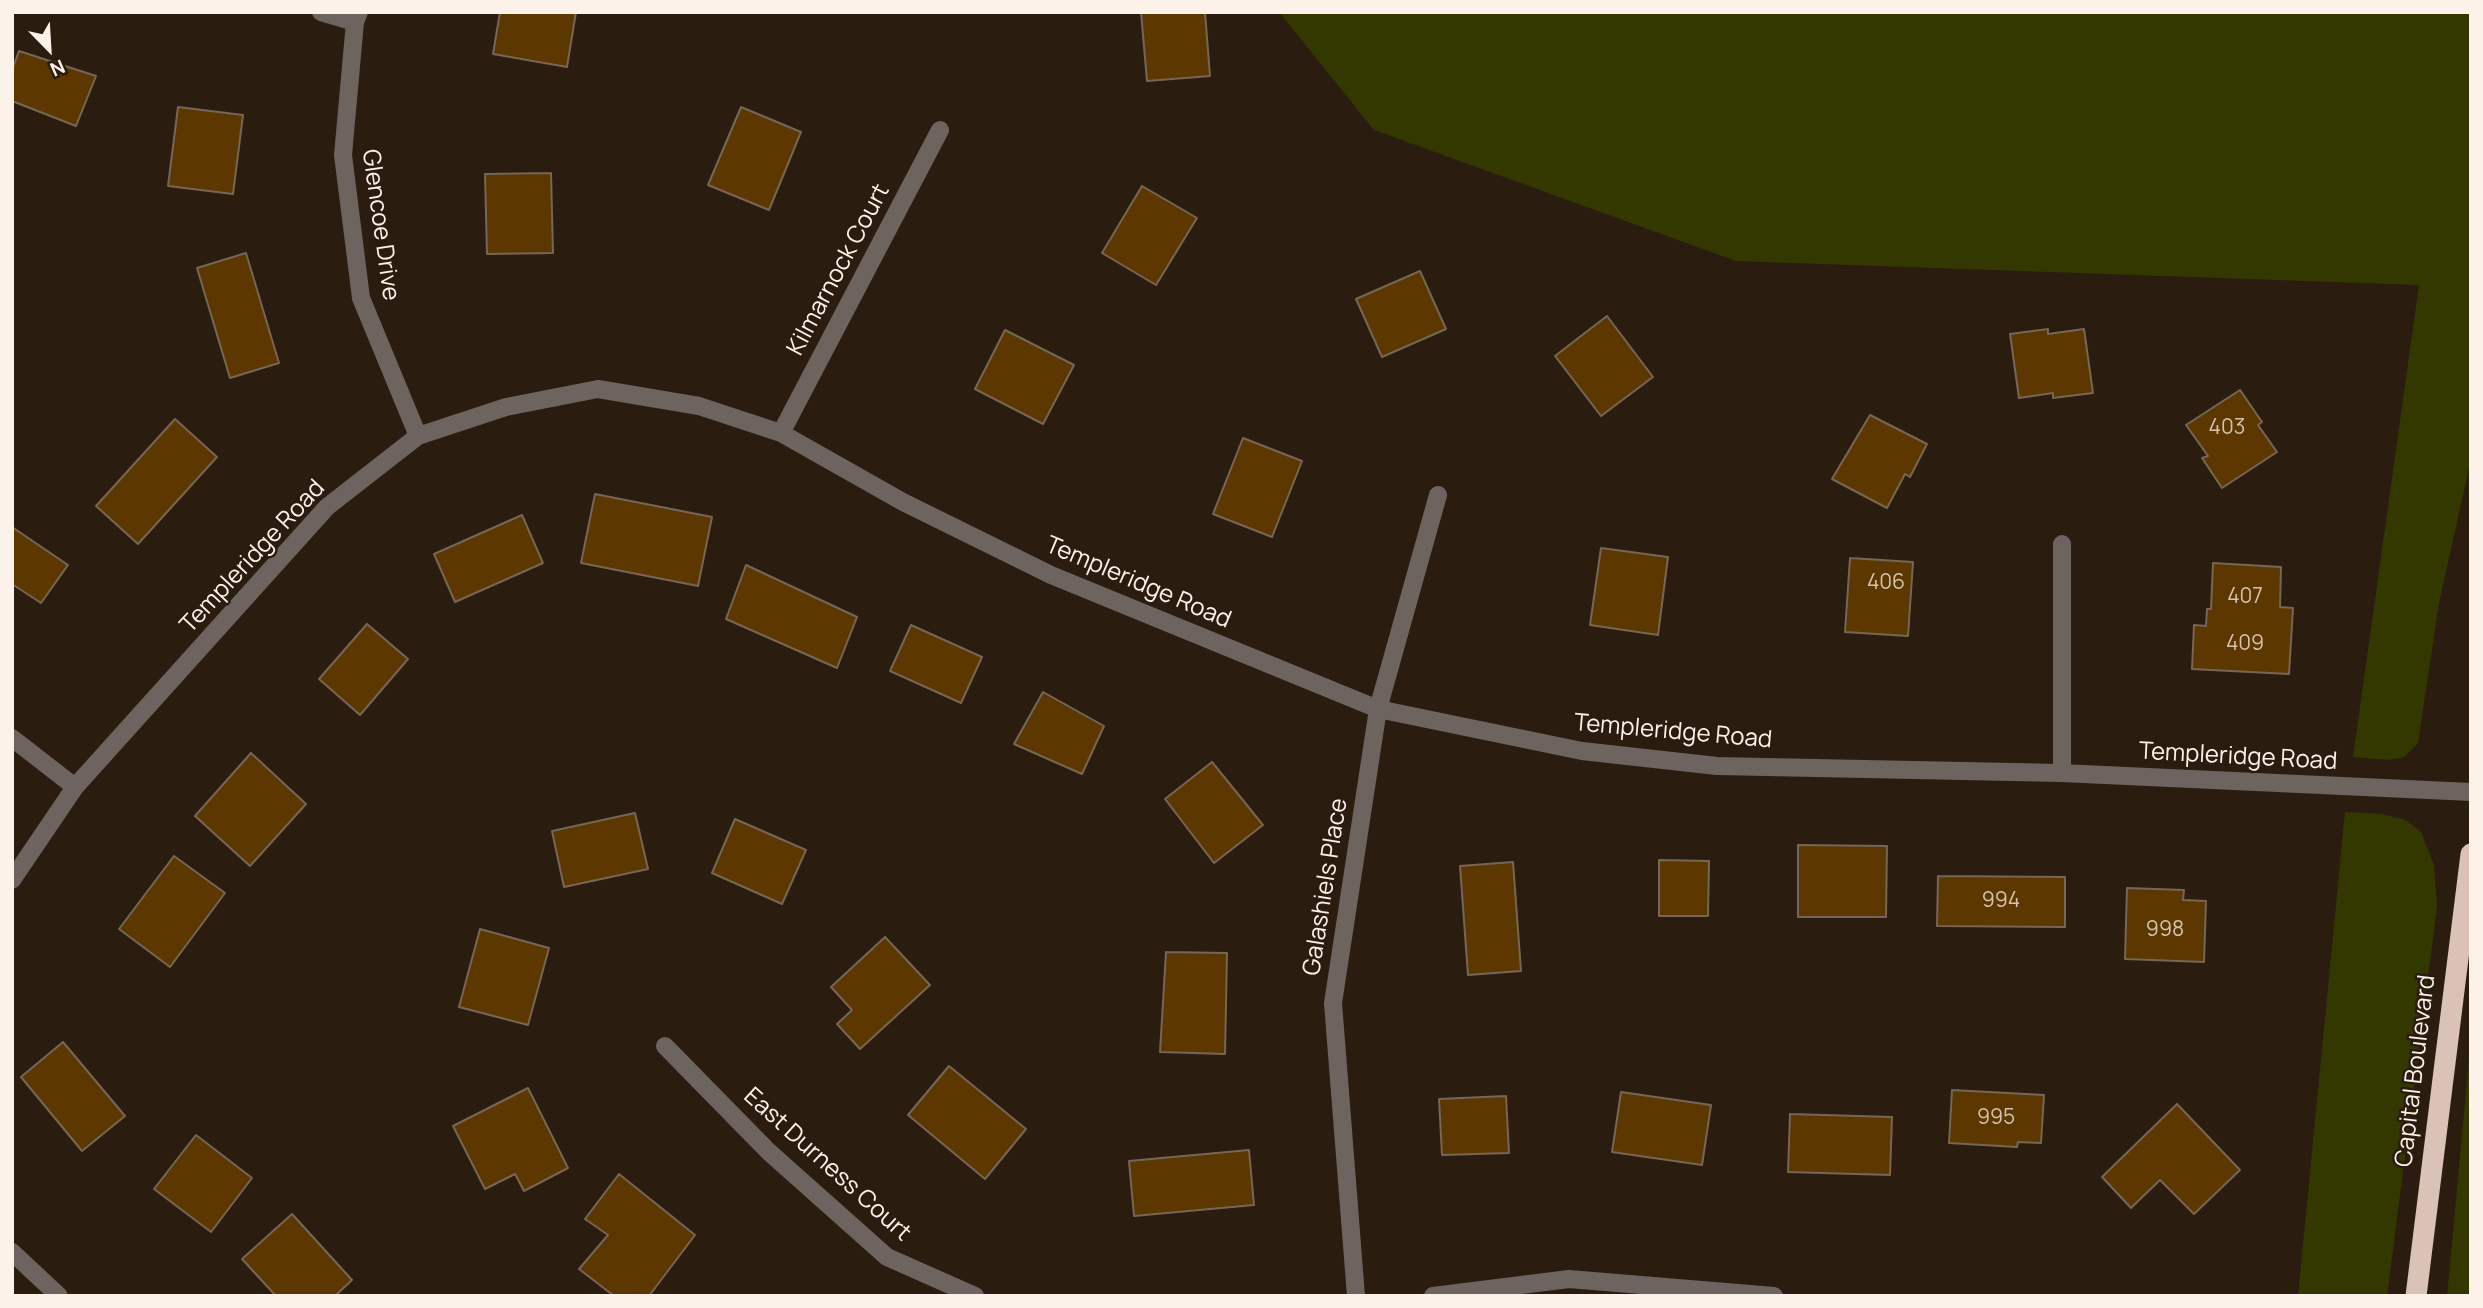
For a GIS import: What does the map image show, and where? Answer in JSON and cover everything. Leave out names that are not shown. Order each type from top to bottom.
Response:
[{"type":"highway","name":"Capital Boulevard","points":[[2416,1296],[2471,854]]},
{"type":"street","points":[[321,12],[357,17]]},
{"type":"street","name":"Glencoe Drive","points":[[357,17],[343,155],[361,298],[418,436]]},
{"type":"street","name":"Kilmarnock Court","points":[[781,433],[940,130]]},
{"type":"street","name":"Templeridge Road","points":[[12,880],[75,787],[327,508],[418,436],[506,407],[598,389],[699,406],[781,433],[903,502],[1051,575],[1378,709],[1582,751],[1717,766],[2062,773],[2471,792]]},
{"type":"street","name":"Galashiels Place","points":[[1356,1296],[1334,1003],[1378,709],[1438,495]]},
{"type":"street","points":[[2062,544],[2062,773]]},
{"type":"street","points":[[12,738],[75,787]]},
{"type":"street","name":"East Durness Court","points":[[665,1046],[769,1152],[887,1257],[975,1296]]},
{"type":"street","points":[[12,1252],[59,1296]]},
{"type":"street","points":[[1433,1296],[1569,1279],[1774,1296]]},
{"type":"green space","points":[[1279,12],[2471,12],[2471,459],[2439,603],[2418,743],[2404,757],[2389,760],[2353,757],[2419,285],[1736,261],[1374,130]]},
{"type":"green space","points":[[2345,812],[2382,814],[2406,820],[2421,832],[2434,865],[2437,906],[2387,1296],[2298,1296]]},
{"type":"green space","points":[[2471,1038],[2471,1296],[2447,1296]]},
{"type":"building","points":[[500,12],[576,12],[567,67],[493,54]]},
{"type":"building","points":[[1141,12],[1205,12],[1210,76],[1147,81]]},
{"type":"building","points":[[19,51],[96,76],[76,126],[12,101],[12,70]]},
{"type":"building","points":[[178,107],[243,115],[233,194],[168,186]]},
{"type":"building","points":[[741,107],[801,132],[769,210],[708,185]]},
{"type":"building","points":[[551,173],[553,253],[487,254],[485,174]]},
{"type":"building","points":[[1142,186],[1197,218],[1156,285],[1102,253]]},
{"type":"building","points":[[246,253],[279,363],[230,378],[197,268]]},
{"type":"building","points":[[1420,271],[1446,329],[1382,357],[1356,299]]},
{"type":"building","points":[[1607,316],[1653,377],[1601,416],[1555,356]]},
{"type":"building","points":[[2048,329],[2048,334],[2084,329],[2093,393],[2053,398],[2053,393],[2019,398],[2010,334]]},
{"type":"building","points":[[1005,330],[1074,365],[1043,424],[975,389]]},
{"type":"building","points":[[2240,390],[2262,422],[2258,425],[2277,452],[2222,488],[2202,458],[2208,456],[2186,425]]},
{"type":"building","points":[[1870,415],[1927,444],[1910,477],[1905,474],[1887,508],[1832,479]]},
{"type":"building","points":[[175,419],[217,457],[138,544],[96,506]]},
{"type":"building","points":[[1243,438],[1302,461],[1272,537],[1213,514]]},
{"type":"building","points":[[595,494],[712,517],[698,586],[581,563]]},
{"type":"building","points":[[522,515],[543,563],[455,602],[434,554]]},
{"type":"building","points":[[12,527],[68,565],[41,603],[12,584]]},
{"type":"building","points":[[1601,548],[1668,557],[1658,635],[1590,625]]},
{"type":"building","points":[[1850,558],[1913,562],[1908,636],[1845,632]]},
{"type":"building","points":[[2213,563],[2281,567],[2280,607],[2293,608],[2289,674],[2192,669],[2194,625],[2206,626],[2207,609],[2211,609]]},
{"type":"building","points":[[746,565],[857,617],[837,668],[726,619]]},
{"type":"building","points":[[367,624],[408,659],[360,715],[319,679]]},
{"type":"building","points":[[911,625],[982,657],[961,703],[890,671]]},
{"type":"building","points":[[1043,692],[1104,726],[1082,774],[1014,744]]},
{"type":"building","points":[[251,753],[306,804],[250,866],[195,816]]},
{"type":"building","points":[[1212,762],[1263,825],[1214,863],[1165,799]]},
{"type":"building","points":[[635,813],[648,869],[564,887],[552,831]]},
{"type":"building","points":[[735,819],[806,850],[782,904],[712,873]]},
{"type":"building","points":[[1798,845],[1887,846],[1886,917],[1798,917]]},
{"type":"building","points":[[174,856],[225,893],[170,967],[119,929]]},
{"type":"building","points":[[1659,860],[1709,861],[1708,916],[1659,916]]},
{"type":"building","points":[[1513,862],[1521,971],[1468,975],[1460,866]]},
{"type":"building","points":[[1938,876],[2065,877],[2065,927],[1937,926]]},
{"type":"building","points":[[2127,888],[2184,890],[2183,900],[2206,901],[2204,962],[2125,959]]},
{"type":"building","points":[[480,929],[549,948],[528,1025],[459,1007]]},
{"type":"building","points":[[885,937],[930,985],[860,1049],[837,1024],[852,1010],[831,987]]},
{"type":"building","points":[[1166,952],[1227,953],[1225,1054],[1160,1052]]},
{"type":"building","points":[[63,1042],[125,1116],[82,1151],[21,1077]]},
{"type":"building","points":[[949,1066],[1026,1129],[985,1179],[908,1115]]},
{"type":"building","points":[[528,1088],[568,1168],[524,1191],[515,1174],[485,1189],[453,1126]]},
{"type":"building","points":[[1952,1090],[2044,1095],[2041,1143],[2018,1142],[2017,1147],[1949,1143]]},
{"type":"building","points":[[1621,1092],[1711,1105],[1702,1165],[1612,1152]]},
{"type":"building","points":[[1506,1096],[1509,1153],[1442,1155],[1439,1099]]},
{"type":"building","points":[[2177,1104],[2240,1170],[2194,1214],[2160,1180],[2131,1208],[2102,1177]]},
{"type":"building","points":[[1790,1114],[1892,1117],[1890,1175],[1788,1172]]},
{"type":"building","points":[[196,1135],[252,1178],[211,1232],[154,1189]]},
{"type":"building","points":[[1249,1150],[1254,1205],[1134,1216],[1129,1161]]},
{"type":"building","points":[[619,1174],[695,1235],[649,1296],[614,1296],[579,1269],[608,1235],[585,1219]]},
{"type":"building","points":[[292,1214],[352,1280],[335,1296],[276,1296],[242,1259]]}]
